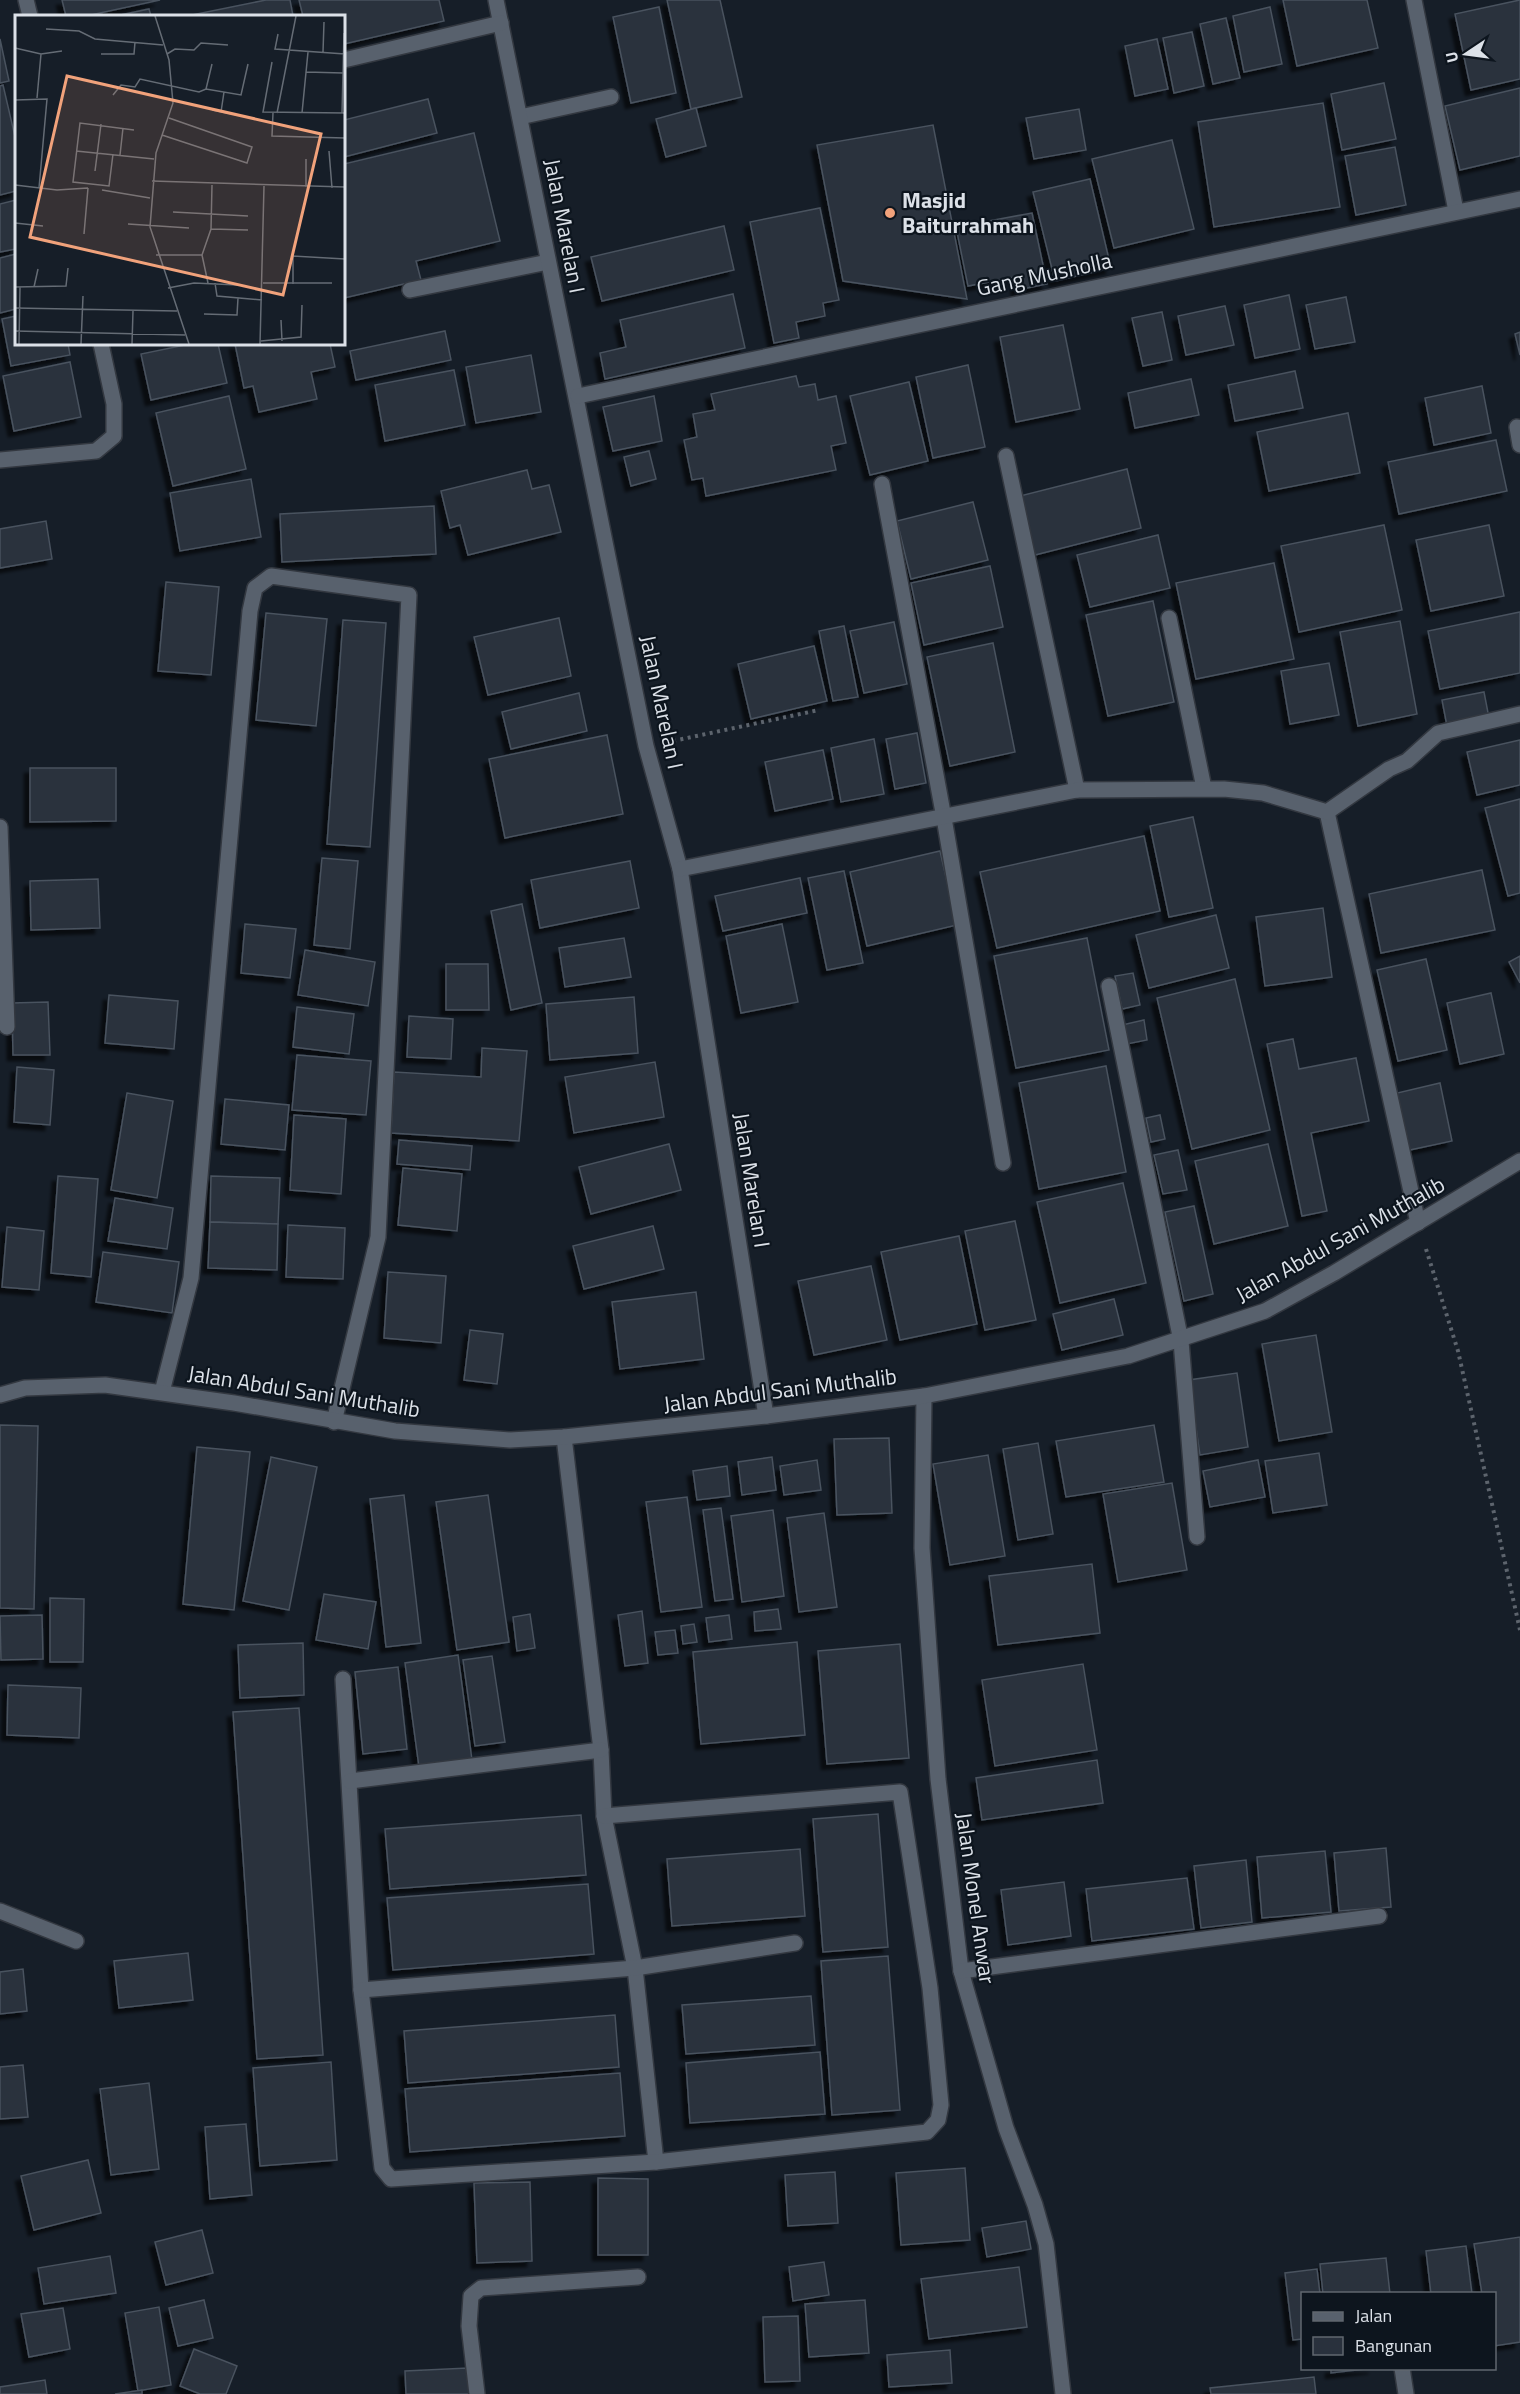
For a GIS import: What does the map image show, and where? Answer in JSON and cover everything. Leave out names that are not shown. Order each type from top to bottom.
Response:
[{"type":"street","points":[[26,0],[30,15]]},
{"type":"street","name":"Jalan Marelan I","points":[[496,0],[548,262],[578,396],[646,746],[680,869],[766,1416]]},
{"type":"street","points":[[1414,0],[1456,211]]},
{"type":"street","points":[[345,60],[501,23]]},
{"type":"street","points":[[520,117],[611,97]]},
{"type":"street","name":"Gang Musholla","points":[[578,396],[1520,199]]},
{"type":"street","points":[[410,290],[548,262]]},
{"type":"street","points":[[0,460],[96,451],[114,436],[114,404],[101,345]]},
{"type":"street","points":[[1517,427],[1520,445]]},
{"type":"street","points":[[1006,456],[1077,790]]},
{"type":"street","points":[[882,484],[944,818],[1003,1163]]},
{"type":"street","points":[[162,1392],[191,1278],[249,622],[255,588],[271,576],[409,595],[378,1237],[334,1422]]},
{"type":"street","points":[[1169,618],[1203,788]]},
{"type":"street","points":[[1327,812],[1389,769],[1407,761],[1438,733],[1520,714]]},
{"type":"street","points":[[680,869],[1077,790],[1203,788],[1263,794],[1327,812]]},
{"type":"street","points":[[1327,812],[1418,1223]]},
{"type":"street","points":[[0,827],[8,1027]]},
{"type":"street","points":[[1109,986],[1181,1341],[1197,1538]]},
{"type":"street","name":"Jalan Abdul Sani Muthalib","points":[[0,1395],[25,1388],[105,1385],[162,1392],[395,1431],[510,1440],[564,1437],[766,1416],[924,1396],[1128,1356],[1181,1341],[1265,1311],[1520,1161]]},
{"type":"street","name":"Jalan Monel Anwar","points":[[924,1396],[922,1548],[938,1779],[961,1971],[1006,2128],[1035,2205],[1046,2244],[1063,2394]]},
{"type":"street","points":[[564,1437],[601,1750],[604,1816],[635,1968],[656,2162]]},
{"type":"street","points":[[343,1679],[361,1990],[382,2168],[391,2179],[656,2162],[927,2132],[938,2120],[940,2105],[930,1988],[900,1792],[604,1816]]},
{"type":"street","points":[[350,1781],[601,1750]]},
{"type":"street","points":[[0,1911],[76,1941]]},
{"type":"street","points":[[961,1971],[1379,1916]]},
{"type":"street","points":[[361,1990],[635,1968],[795,1943]]},
{"type":"street","points":[[477,2394],[469,2326],[471,2296],[481,2288],[639,2277]]},
{"type":"street","points":[[1402,2370],[1406,2394]]},
{"type":"path","points":[[646,746],[819,710]]},
{"type":"path","points":[[1418,1223],[1458,1351],[1520,1630]]},
{"type":"building","points":[[62,0],[160,0],[91,15],[66,15]]},
{"type":"building","points":[[266,0],[290,0],[293,15],[192,15]]},
{"type":"building","points":[[299,0],[439,0],[444,21],[345,44],[345,15],[303,15]]},
{"type":"building","points":[[667,0],[720,0],[742,97],[691,109]]},
{"type":"building","points":[[1283,0],[1367,0],[1378,48],[1297,66]]},
{"type":"building","points":[[1520,0],[1520,79],[1471,90],[1455,14]]},
{"type":"building","points":[[659,7],[676,93],[631,103],[613,17]]},
{"type":"building","points":[[1270,7],[1282,64],[1244,72],[1233,16]]},
{"type":"building","points":[[149,9],[151,15],[121,15]]},
{"type":"building","points":[[1226,18],[1240,78],[1213,84],[1200,24]]},
{"type":"building","points":[[1192,32],[1204,86],[1174,93],[1163,38]]},
{"type":"building","points":[[0,39],[9,81],[0,83]]},
{"type":"building","points":[[1157,39],[1168,89],[1135,96],[1125,46]]},
{"type":"building","points":[[1384,83],[1396,139],[1342,150],[1331,94]]},
{"type":"building","points":[[3,85],[15,137],[15,191],[0,195],[0,86]]},
{"type":"building","points":[[1520,88],[1520,156],[1460,170],[1445,106]]},
{"type":"building","points":[[428,99],[437,133],[345,157],[345,120]]},
{"type":"building","points":[[1323,103],[1340,207],[1214,227],[1198,122]]},
{"type":"building","points":[[696,108],[706,146],[666,157],[656,119]]},
{"type":"building","points":[[1079,109],[1086,150],[1034,159],[1026,118]]},
{"type":"building","name":"Masjid Baiturrahmah","points":[[933,125],[967,299],[843,281],[817,145]]},
{"type":"building","points":[[474,133],[500,241],[416,261],[421,280],[345,298],[345,164]]},
{"type":"building","points":[[1172,140],[1194,229],[1114,248],[1092,159]]},
{"type":"building","points":[[1395,147],[1406,205],[1356,215],[1345,156]]},
{"type":"building","points":[[1090,179],[1111,268],[1055,281],[1033,192]]},
{"type":"building","points":[[15,200],[15,249],[0,252],[0,204]]},
{"type":"building","points":[[820,208],[839,300],[823,303],[825,316],[796,322],[799,338],[774,343],[750,222]]},
{"type":"building","points":[[1032,213],[1047,284],[1017,290],[1015,277],[968,286],[956,227]]},
{"type":"building","points":[[724,226],[734,270],[602,301],[591,257]]},
{"type":"building","points":[[15,254],[15,309],[0,313],[0,258]]},
{"type":"building","points":[[733,294],[745,348],[605,379],[600,353],[626,347],[620,320]]},
{"type":"building","points":[[1289,295],[1300,349],[1255,358],[1244,305]]},
{"type":"building","points":[[1346,297],[1355,342],[1315,349],[1306,305]]},
{"type":"building","points":[[1225,306],[1234,345],[1186,355],[1178,316]]},
{"type":"building","points":[[1162,312],[1172,360],[1143,366],[1132,318]]},
{"type":"building","points":[[15,316],[15,345],[68,345],[70,355],[11,366],[2,319]]},
{"type":"building","points":[[1063,325],[1080,409],[1016,422],[1000,337]]},
{"type":"building","points":[[445,331],[451,360],[356,380],[350,351]]},
{"type":"building","points":[[1520,332],[1520,355],[1515,334]]},
{"type":"building","points":[[185,345],[218,345],[227,383],[151,400],[141,354]]},
{"type":"building","points":[[235,345],[330,345],[335,367],[311,372],[317,399],[259,412],[253,386],[244,388]]},
{"type":"building","points":[[531,355],[541,412],[476,423],[466,367]]},
{"type":"building","points":[[70,362],[81,417],[14,431],[3,376]]},
{"type":"building","points":[[968,365],[985,447],[933,458],[916,377]]},
{"type":"building","points":[[454,370],[465,425],[385,441],[375,385]]},
{"type":"building","points":[[1295,371],[1303,408],[1235,421],[1228,385]]},
{"type":"building","points":[[796,376],[799,387],[815,384],[818,400],[836,396],[846,443],[831,446],[836,470],[706,496],[703,478],[692,480],[684,440],[697,437],[693,414],[715,410],[711,394]]},
{"type":"building","points":[[1191,379],[1199,415],[1135,428],[1128,393]]},
{"type":"building","points":[[909,382],[928,461],[870,475],[850,396]]},
{"type":"building","points":[[1482,386],[1491,433],[1434,445],[1425,398]]},
{"type":"building","points":[[229,396],[246,469],[173,486],[156,413]]},
{"type":"building","points":[[654,396],[662,441],[613,451],[603,407]]},
{"type":"building","points":[[1348,413],[1360,473],[1269,491],[1257,432]]},
{"type":"building","points":[[1496,440],[1507,491],[1399,514],[1388,462]]},
{"type":"building","points":[[649,451],[656,479],[631,486],[624,457]]},
{"type":"building","points":[[1127,469],[1141,528],[1035,555],[1020,496]]},
{"type":"building","points":[[527,470],[532,489],[549,485],[561,532],[468,555],[460,525],[450,528],[441,491]]},
{"type":"building","points":[[251,479],[261,537],[180,551],[170,493]]},
{"type":"building","points":[[973,502],[988,560],[911,579],[897,521]]},
{"type":"building","points":[[434,506],[436,554],[282,562],[280,514]]},
{"type":"building","points":[[46,521],[52,559],[0,568],[0,529]]},
{"type":"building","points":[[1384,525],[1402,610],[1299,632],[1281,546]]},
{"type":"building","points":[[1489,525],[1504,596],[1431,611],[1416,540]]},
{"type":"building","points":[[1158,535],[1170,588],[1090,607],[1077,555]]},
{"type":"building","points":[[1274,563],[1294,659],[1196,679],[1176,583]]},
{"type":"building","points":[[990,566],[1003,627],[924,645],[911,583]]},
{"type":"building","points":[[166,582],[219,587],[211,675],[158,671]]},
{"type":"building","points":[[1153,601],[1174,702],[1108,716],[1086,615]]},
{"type":"building","points":[[1520,612],[1520,673],[1440,689],[1428,631]]},
{"type":"building","points":[[266,613],[327,619],[316,726],[256,720]]},
{"type":"building","points":[[559,618],[571,676],[488,695],[474,637]]},
{"type":"building","points":[[343,620],[386,623],[370,847],[327,844]]},
{"type":"building","points":[[1400,621],[1417,714],[1358,726],[1340,632]]},
{"type":"building","points":[[894,622],[907,684],[864,693],[850,631]]},
{"type":"building","points":[[844,626],[858,697],[833,701],[819,631]]},
{"type":"building","points":[[993,643],[1015,752],[950,766],[927,657]]},
{"type":"building","points":[[814,646],[827,701],[751,719],[738,664]]},
{"type":"building","points":[[1329,663],[1339,715],[1290,724],[1281,671]]},
{"type":"building","points":[[1484,692],[1489,718],[1447,726],[1442,700]]},
{"type":"building","points":[[579,693],[587,731],[511,749],[502,712]]},
{"type":"building","points":[[917,733],[926,783],[895,789],[886,739]]},
{"type":"building","points":[[607,735],[623,814],[505,838],[489,759]]},
{"type":"building","points":[[874,739],[884,794],[841,802],[831,748]]},
{"type":"building","points":[[1520,740],[1520,785],[1477,795],[1467,752]]},
{"type":"building","points":[[823,750],[833,799],[775,811],[765,762]]},
{"type":"building","points":[[30,768],[116,768],[116,821],[30,822]]},
{"type":"building","points":[[1520,799],[1520,893],[1508,896],[1485,808]]},
{"type":"building","points":[[1193,817],[1213,908],[1169,917],[1150,826]]},
{"type":"building","points":[[1144,836],[1160,911],[997,948],[980,872]]},
{"type":"building","points":[[940,851],[957,925],[867,946],[850,872]]},
{"type":"building","points":[[322,858],[358,861],[350,949],[314,945]]},
{"type":"building","points":[[630,861],[639,908],[540,928],[531,880]]},
{"type":"building","points":[[1482,870],[1495,930],[1381,953],[1369,894]]},
{"type":"building","points":[[844,871],[863,963],[827,970],[808,878]]},
{"type":"building","points":[[800,878],[807,913],[723,931],[715,896]]},
{"type":"building","points":[[98,879],[100,928],[31,930],[30,881]]},
{"type":"building","points":[[522,904],[542,1003],[511,1010],[491,911]]},
{"type":"building","points":[[1323,908],[1332,977],[1265,986],[1256,917]]},
{"type":"building","points":[[1216,915],[1229,968],[1149,988],[1136,935]]},
{"type":"building","points":[[245,924],[296,929],[290,978],[241,973]]},
{"type":"building","points":[[782,924],[798,1002],[741,1013],[726,936]]},
{"type":"building","points":[[624,938],[631,977],[565,987],[559,948]]},
{"type":"building","points":[[1087,938],[1109,1050],[1016,1068],[994,956]]},
{"type":"building","points":[[305,950],[375,962],[368,1006],[298,995]]},
{"type":"building","points":[[1520,956],[1520,983],[1509,962]]},
{"type":"building","points":[[1426,959],[1447,1050],[1398,1061],[1377,970]]},
{"type":"building","points":[[446,964],[488,964],[489,1010],[446,1010]]},
{"type":"building","points":[[1133,973],[1140,1005],[1122,1009],[1115,976]]},
{"type":"building","points":[[1235,979],[1270,1130],[1192,1149],[1157,998]]},
{"type":"building","points":[[1491,993],[1504,1054],[1460,1064],[1447,1003]]},
{"type":"building","points":[[109,995],[178,1001],[174,1049],[105,1043]]},
{"type":"building","points":[[634,997],[638,1053],[550,1060],[546,1004]]},
{"type":"building","points":[[48,1002],[50,1055],[13,1055],[12,1003]]},
{"type":"building","points":[[297,1007],[354,1014],[349,1054],[293,1047]]},
{"type":"building","points":[[409,1016],[453,1019],[451,1059],[407,1057]]},
{"type":"building","points":[[1144,1020],[1147,1040],[1127,1044],[1122,1025]]},
{"type":"building","points":[[1293,1039],[1299,1069],[1356,1058],[1369,1121],[1311,1133],[1327,1211],[1302,1216],[1267,1044]]},
{"type":"building","points":[[482,1048],[527,1051],[519,1141],[391,1133],[394,1072],[481,1077]]},
{"type":"building","points":[[297,1055],[371,1061],[366,1115],[292,1110]]},
{"type":"building","points":[[655,1062],[664,1117],[574,1133],[565,1077]]},
{"type":"building","points":[[1106,1066],[1126,1172],[1039,1189],[1019,1083]]},
{"type":"building","points":[[17,1067],[54,1070],[50,1125],[14,1122]]},
{"type":"building","points":[[1440,1083],[1452,1141],[1405,1151],[1393,1094]]},
{"type":"building","points":[[127,1093],[173,1101],[157,1198],[111,1190]]},
{"type":"building","points":[[225,1099],[289,1105],[285,1150],[221,1144]]},
{"type":"building","points":[[294,1115],[346,1119],[341,1194],[290,1190]]},
{"type":"building","points":[[1160,1115],[1165,1139],[1151,1142],[1146,1118]]},
{"type":"building","points":[[399,1140],[472,1146],[470,1170],[397,1164]]},
{"type":"building","points":[[669,1144],[681,1190],[591,1214],[579,1167]]},
{"type":"building","points":[[1268,1144],[1288,1226],[1214,1244],[1195,1161]]},
{"type":"building","points":[[1178,1150],[1187,1190],[1163,1194],[1154,1155]]},
{"type":"building","points":[[403,1168],[462,1174],[457,1231],[398,1225]]},
{"type":"building","points":[[58,1176],[98,1179],[91,1277],[51,1273]]},
{"type":"building","points":[[211,1176],[280,1178],[278,1224],[210,1222]]},
{"type":"building","points":[[1123,1183],[1146,1283],[1060,1303],[1037,1202]]},
{"type":"building","points":[[115,1198],[173,1208],[167,1249],[108,1241]]},
{"type":"building","points":[[1194,1206],[1213,1294],[1184,1301],[1165,1212]]},
{"type":"building","points":[[1015,1221],[1036,1320],[985,1330],[965,1231]]},
{"type":"building","points":[[210,1222],[278,1224],[277,1270],[208,1268]]},
{"type":"building","points":[[288,1225],[345,1228],[343,1279],[286,1277]]},
{"type":"building","points":[[653,1226],[664,1269],[584,1289],[573,1246]]},
{"type":"building","points":[[7,1227],[44,1231],[39,1290],[2,1287]]},
{"type":"building","points":[[959,1236],[977,1324],[900,1340],[881,1252]]},
{"type":"building","points":[[103,1252],[179,1262],[172,1313],[96,1302]]},
{"type":"building","points":[[871,1266],[887,1340],[814,1355],[798,1281]]},
{"type":"building","points":[[388,1272],[446,1276],[441,1343],[384,1338]]},
{"type":"building","points":[[696,1292],[704,1359],[620,1369],[612,1302]]},
{"type":"building","points":[[1114,1299],[1123,1335],[1062,1350],[1053,1314]]},
{"type":"building","points":[[470,1330],[503,1334],[497,1384],[464,1380]]},
{"type":"building","points":[[1316,1335],[1332,1432],[1279,1441],[1262,1344]]},
{"type":"building","points":[[1237,1373],[1248,1447],[1200,1455],[1189,1380]]},
{"type":"building","points":[[0,1425],[38,1426],[34,1609],[0,1608]]},
{"type":"building","points":[[1154,1425],[1164,1482],[1066,1497],[1056,1441]]},
{"type":"building","points":[[889,1438],[892,1513],[837,1515],[834,1439]]},
{"type":"building","points":[[1038,1443],[1053,1534],[1018,1540],[1003,1449]]},
{"type":"building","points":[[197,1447],[250,1452],[234,1610],[183,1604]]},
{"type":"building","points":[[1319,1453],[1327,1505],[1273,1513],[1265,1461]]},
{"type":"building","points":[[988,1455],[1005,1556],[950,1565],[933,1464]]},
{"type":"building","points":[[271,1457],[317,1467],[289,1610],[243,1601]]},
{"type":"building","points":[[772,1457],[776,1490],[742,1495],[738,1462]]},
{"type":"building","points":[[817,1460],[821,1490],[784,1495],[780,1466]]},
{"type":"building","points":[[1258,1460],[1265,1497],[1210,1507],[1203,1471]]},
{"type":"building","points":[[727,1466],[730,1496],[697,1500],[693,1471]]},
{"type":"building","points":[[1172,1483],[1187,1570],[1118,1582],[1103,1494]]},
{"type":"building","points":[[404,1495],[421,1643],[386,1647],[370,1499]]},
{"type":"building","points":[[488,1495],[509,1642],[457,1650],[436,1502]]},
{"type":"building","points":[[687,1497],[702,1607],[661,1612],[646,1502]]},
{"type":"building","points":[[721,1508],[733,1599],[715,1601],[703,1510]]},
{"type":"building","points":[[773,1510],[784,1596],[742,1602],[731,1516]]},
{"type":"building","points":[[824,1513],[837,1607],[799,1612],[787,1518]]},
{"type":"building","points":[[1092,1564],[1100,1633],[998,1645],[989,1576]]},
{"type":"building","points":[[324,1594],[376,1602],[368,1649],[316,1640]]},
{"type":"building","points":[[50,1598],[84,1599],[83,1662],[50,1662]]},
{"type":"building","points":[[778,1609],[781,1629],[755,1631],[754,1612]]},
{"type":"building","points":[[642,1611],[648,1663],[625,1666],[618,1615]]},
{"type":"building","points":[[530,1614],[535,1648],[517,1651],[513,1617]]},
{"type":"building","points":[[42,1615],[43,1659],[1,1660],[0,1616]]},
{"type":"building","points":[[729,1615],[732,1639],[709,1642],[706,1618]]},
{"type":"building","points":[[694,1624],[697,1642],[683,1644],[681,1626]]},
{"type":"building","points":[[675,1630],[678,1653],[658,1655],[655,1632]]},
{"type":"building","points":[[797,1642],[805,1735],[701,1744],[693,1652]]},
{"type":"building","points":[[303,1643],[304,1695],[240,1698],[238,1645]]},
{"type":"building","points":[[900,1644],[909,1758],[827,1764],[818,1651]]},
{"type":"building","points":[[458,1655],[472,1760],[419,1767],[405,1663]]},
{"type":"building","points":[[492,1656],[505,1742],[475,1746],[463,1660]]},
{"type":"building","points":[[1083,1664],[1097,1750],[995,1766],[982,1680]]},
{"type":"building","points":[[398,1667],[407,1749],[363,1754],[355,1672]]},
{"type":"building","points":[[8,1685],[81,1688],[79,1738],[7,1735]]},
{"type":"building","points":[[299,1708],[323,2055],[257,2059],[233,1712]]},
{"type":"building","points":[[1097,1760],[1103,1803],[982,1820],[976,1778]]},
{"type":"building","points":[[878,1814],[888,1947],[823,1952],[813,1819]]},
{"type":"building","points":[[581,1815],[586,1875],[390,1889],[385,1829]]},
{"type":"building","points":[[1386,1848],[1391,1907],[1339,1911],[1334,1853]]},
{"type":"building","points":[[800,1849],[805,1916],[672,1926],[667,1859]]},
{"type":"building","points":[[1325,1851],[1331,1912],[1262,1918],[1257,1857]]},
{"type":"building","points":[[1246,1860],[1252,1922],[1201,1928],[1194,1866]]},
{"type":"building","points":[[1187,1878],[1194,1929],[1092,1941],[1086,1889]]},
{"type":"building","points":[[1064,1882],[1071,1936],[1008,1945],[1001,1890]]},
{"type":"building","points":[[588,1884],[594,1954],[393,1970],[387,1898]]},
{"type":"building","points":[[188,1953],[193,2000],[119,2008],[114,1961]]},
{"type":"building","points":[[888,1956],[900,2110],[832,2115],[821,1961]]},
{"type":"building","points":[[23,1969],[27,2011],[0,2014],[0,1972]]},
{"type":"building","points":[[811,1996],[815,2045],[686,2054],[682,2005]]},
{"type":"building","points":[[615,2015],[619,2067],[408,2083],[404,2031]]},
{"type":"building","points":[[820,2052],[825,2114],[690,2123],[686,2063]]},
{"type":"building","points":[[331,2062],[337,2160],[260,2166],[253,2068]]},
{"type":"building","points":[[23,2065],[28,2117],[0,2119],[0,2067]]},
{"type":"building","points":[[620,2073],[625,2136],[410,2152],[405,2089]]},
{"type":"building","points":[[149,2083],[159,2169],[111,2175],[100,2089]]},
{"type":"building","points":[[246,2124],[252,2195],[210,2199],[205,2127]]},
{"type":"building","points":[[88,2160],[101,2213],[34,2230],[21,2176]]},
{"type":"building","points":[[965,2168],[970,2240],[901,2245],[896,2173]]},
{"type":"building","points":[[835,2172],[838,2223],[788,2226],[785,2175]]},
{"type":"building","points":[[598,2178],[648,2179],[648,2255],[598,2255]]},
{"type":"building","points":[[530,2182],[532,2261],[477,2263],[474,2183]]},
{"type":"building","points":[[1026,2221],[1031,2249],[987,2257],[982,2228]]},
{"type":"building","points":[[202,2230],[213,2273],[166,2285],[155,2242]]},
{"type":"building","points":[[1520,2237],[1520,2342],[1496,2346],[1496,2292],[1482,2292],[1474,2244]]},
{"type":"building","points":[[1466,2246],[1472,2292],[1431,2292],[1426,2251]]},
{"type":"building","points":[[110,2256],[116,2293],[44,2304],[38,2268]]},
{"type":"building","points":[[1386,2258],[1390,2292],[1323,2292],[1320,2264]]},
{"type":"building","points":[[824,2262],[829,2295],[793,2301],[789,2267]]},
{"type":"building","points":[[1019,2267],[1027,2327],[929,2339],[921,2279]]},
{"type":"building","points":[[1317,2269],[1320,2292],[1301,2292],[1301,2339],[1293,2340],[1285,2273]]},
{"type":"building","points":[[204,2300],[213,2338],[178,2346],[169,2308]]},
{"type":"building","points":[[865,2300],[869,2353],[809,2357],[805,2304]]},
{"type":"building","points":[[159,2307],[171,2385],[138,2391],[125,2313]]},
{"type":"building","points":[[63,2308],[70,2349],[29,2357],[21,2314]]},
{"type":"building","points":[[798,2316],[800,2381],[765,2382],[763,2317]]},
{"type":"building","points":[[194,2349],[237,2366],[226,2394],[200,2394],[180,2386]]},
{"type":"building","points":[[950,2350],[952,2383],[889,2387],[887,2355]]},
{"type":"building","points":[[468,2368],[469,2394],[406,2394],[405,2371]]},
{"type":"building","points":[[1331,2370],[1357,2370],[1331,2373]]},
{"type":"building","points":[[1314,2377],[1316,2394],[1211,2394],[1210,2388]]},
{"type":"building","points":[[45,2380],[47,2394],[0,2394],[0,2387]]},
{"type":"building","points":[[142,2390],[142,2394],[115,2394]]},
{"type":"place","name":"Masjid Baiturrahmah","points":[[890,213]]}]
